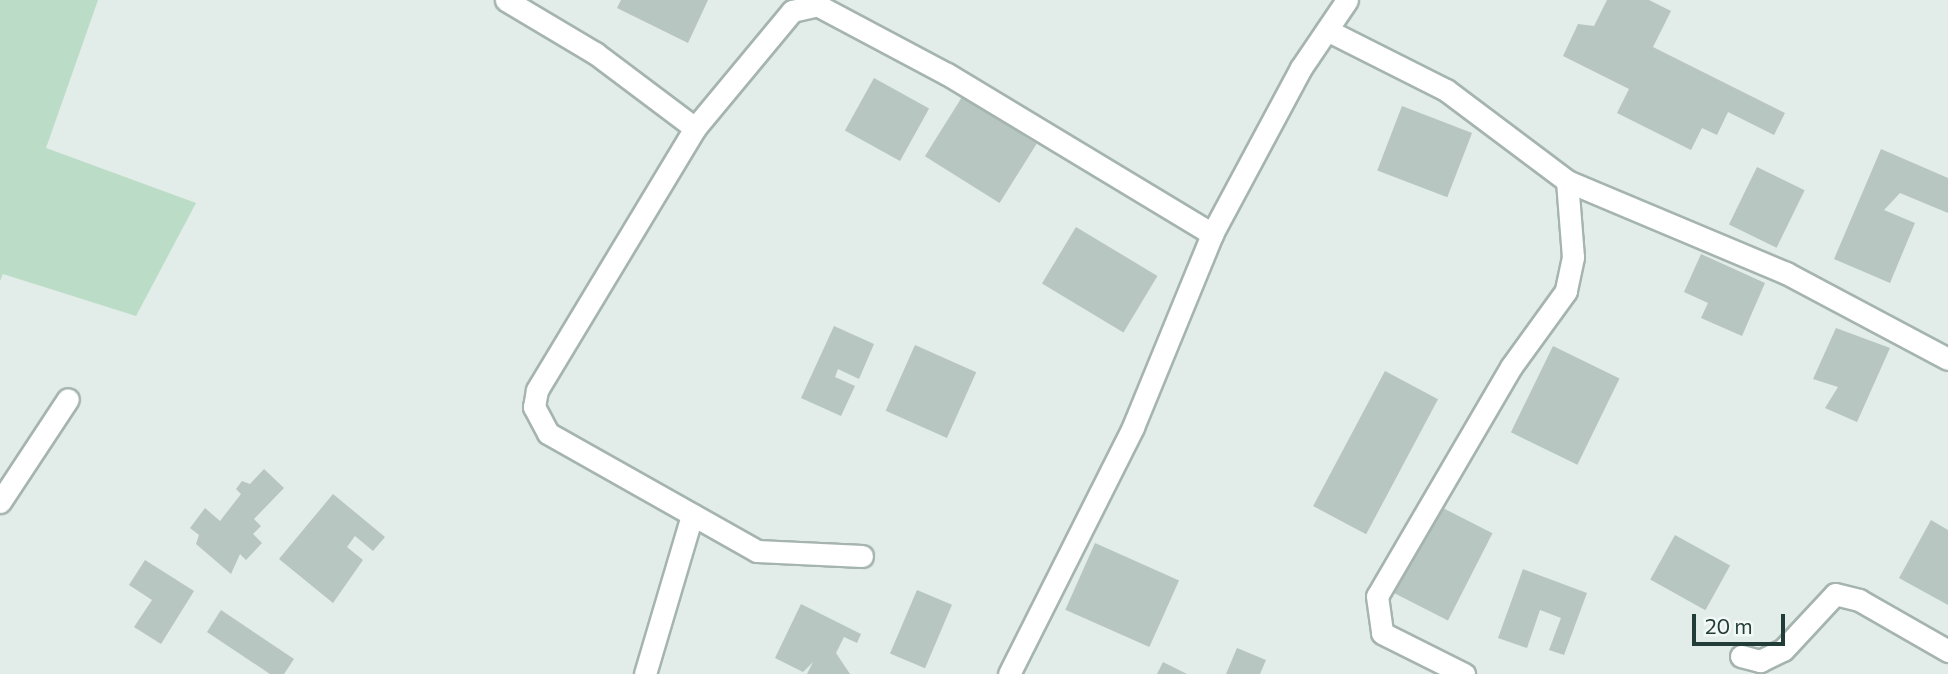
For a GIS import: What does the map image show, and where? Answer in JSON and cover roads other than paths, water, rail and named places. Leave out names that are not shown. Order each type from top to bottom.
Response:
[{"type":"street","points":[[506,0],[596,53],[695,128]]},
{"type":"street","points":[[1009,674],[1133,427],[1212,234],[1327,30],[1347,0]]},
{"type":"street","points":[[862,556],[757,551],[548,433],[534,407],[537,390],[695,128],[762,41],[792,11],[817,5],[1212,234]]},
{"type":"street","points":[[1327,30],[1446,90],[1567,181],[1786,273],[1948,359]]},
{"type":"street","points":[[1464,674],[1382,633],[1377,596],[1511,367],[1566,291],[1573,257],[1567,181]]},
{"type":"street","points":[[0,502],[68,399]]},
{"type":"street","points":[[645,674],[692,515]]},
{"type":"street","points":[[1741,656],[1760,661],[1783,650],[1835,594],[1859,600],[1948,650]]}]
